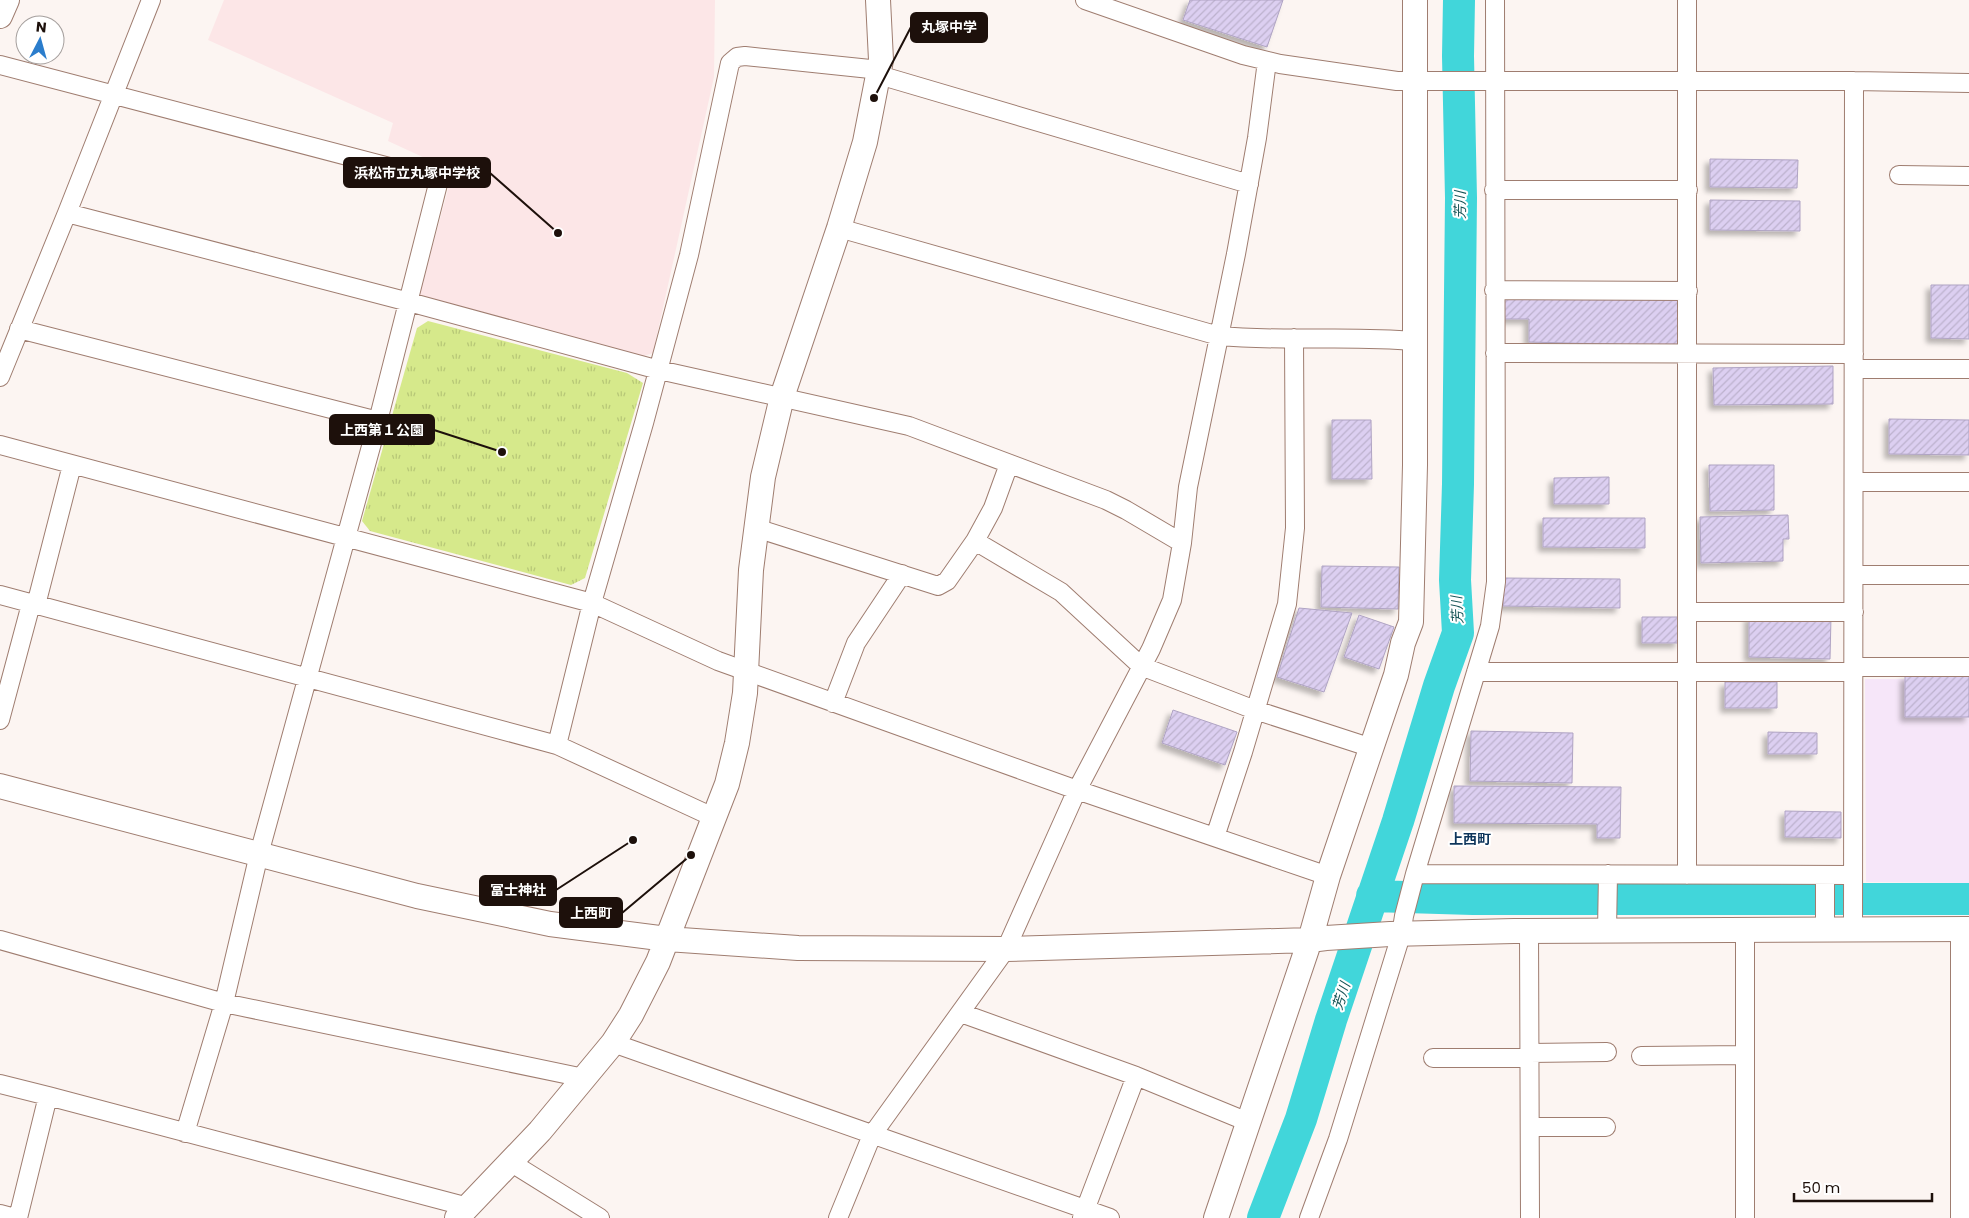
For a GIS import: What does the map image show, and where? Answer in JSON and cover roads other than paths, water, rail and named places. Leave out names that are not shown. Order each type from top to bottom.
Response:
[{"type":"street","points":[[0,16],[6,0]]},
{"type":"street","points":[[0,376],[67,213],[150,0]]},
{"type":"street","points":[[0,1084],[185,1134],[462,1213],[540,1131],[614,1043],[646,987],[667,939],[727,784],[737,743],[747,671],[751,570],[763,477],[782,397],[862,154],[880,73],[881,46],[878,0]]},
{"type":"street","points":[[1085,0],[1243,55],[1267,61],[1397,81],[1854,81],[1969,83]]},
{"type":"street","points":[[1216,1218],[1248,1122],[1318,939],[1328,876],[1396,675],[1403,643],[1411,622],[1415,465],[1414,341],[1421,81],[1415,0]]},
{"type":"street","points":[[1313,1213],[1338,1139],[1398,929],[1490,626],[1496,582],[1494,190],[1490,81],[1495,0]]},
{"type":"street","points":[[1687,0],[1687,875]]},
{"type":"street","points":[[557,745],[592,603],[659,370],[689,255],[732,60],[745,56],[880,73],[1248,184]]},
{"type":"street","points":[[838,1218],[872,1135],[962,1013],[1006,949],[1077,790],[1141,666],[1172,600],[1182,543],[1188,487],[1257,138],[1267,61]]},
{"type":"street","points":[[0,65],[113,93],[439,180],[378,421],[259,854],[224,1002],[185,1134]]},
{"type":"street","points":[[1853,922],[1854,81]]},
{"type":"street","points":[[1899,175],[1969,176]]},
{"type":"street","points":[[1494,190],[1688,190]]},
{"type":"street","points":[[67,213],[409,302],[659,370],[916,428],[1114,504],[1182,543]]},
{"type":"street","points":[[839,228],[1219,336],[1248,338],[1375,337],[1414,341]]},
{"type":"street","points":[[1494,290],[1688,291]]},
{"type":"street","points":[[19,329],[378,421]]},
{"type":"street","points":[[1215,837],[1256,710],[1287,604],[1295,528],[1294,338]]},
{"type":"street","points":[[1495,353],[1688,354],[1854,361],[1969,369]]},
{"type":"street","points":[[0,445],[592,603],[718,661],[1077,790],[1328,876]]},
{"type":"street","points":[[0,720],[34,605],[72,464]]},
{"type":"street","points":[[756,528],[932,585],[943,585],[975,541],[993,508],[1009,464]]},
{"type":"street","points":[[1854,482],[1969,482]]},
{"type":"street","points":[[975,541],[1061,592],[1141,666],[1256,710],[1372,748]]},
{"type":"street","points":[[834,704],[856,643],[902,574]]},
{"type":"street","points":[[1854,575],[1969,575]]},
{"type":"street","points":[[0,595],[557,745],[713,817]]},
{"type":"street","points":[[1687,612],[1854,612]]},
{"type":"street","points":[[1476,672],[1687,672],[1969,667]]},
{"type":"street","points":[[0,786],[417,896],[550,924],[667,939],[798,948],[1006,949],[1318,939],[1398,929],[1530,931],[1607,920],[1745,930],[1825,921],[1964,929],[1960,1218]]},
{"type":"street","points":[[1414,880],[1608,879],[1687,875],[1853,880]]},
{"type":"street","points":[[1607,920],[1608,879]]},
{"type":"street","points":[[1825,879],[1825,921]]},
{"type":"street","points":[[1745,930],[1745,1218]]},
{"type":"street","points":[[1530,931],[1530,1218]]},
{"type":"street","points":[[0,940],[224,1002],[584,1078]]},
{"type":"street","points":[[962,1013],[1136,1076],[1248,1122]]},
{"type":"street","points":[[614,1043],[1084,1213],[1110,1218]]},
{"type":"street","points":[[1433,1058],[1607,1052]]},
{"type":"street","points":[[1641,1056],[1745,1055]]},
{"type":"street","points":[[1084,1213],[1136,1076]]},
{"type":"street","points":[[0,1214],[16,1218],[48,1096]]},
{"type":"street","points":[[1530,1127],[1606,1127]]},
{"type":"street","points":[[510,1162],[600,1218]]},
{"type":"waterway","name":"芳川","points":[[1263,1218],[1301,1119],[1331,1020],[1398,821],[1439,686],[1458,633],[1455,580],[1461,198],[1458,56],[1459,0]]},
{"type":"waterway","points":[[1372,896],[1473,899],[1969,899]]},
{"type":"place","name":"丸塚中学","points":[[874,98]]},
{"type":"place","name":"浜松市立丸塚中学校","points":[[558,233]]},
{"type":"place","name":"上西第１公園","points":[[502,452]]},
{"type":"place","name":"冨士神社","points":[[633,840]]},
{"type":"place","name":"上西町","points":[[691,855]]},
{"type":"district","name":"上西町","points":[[1470,839]]}]
